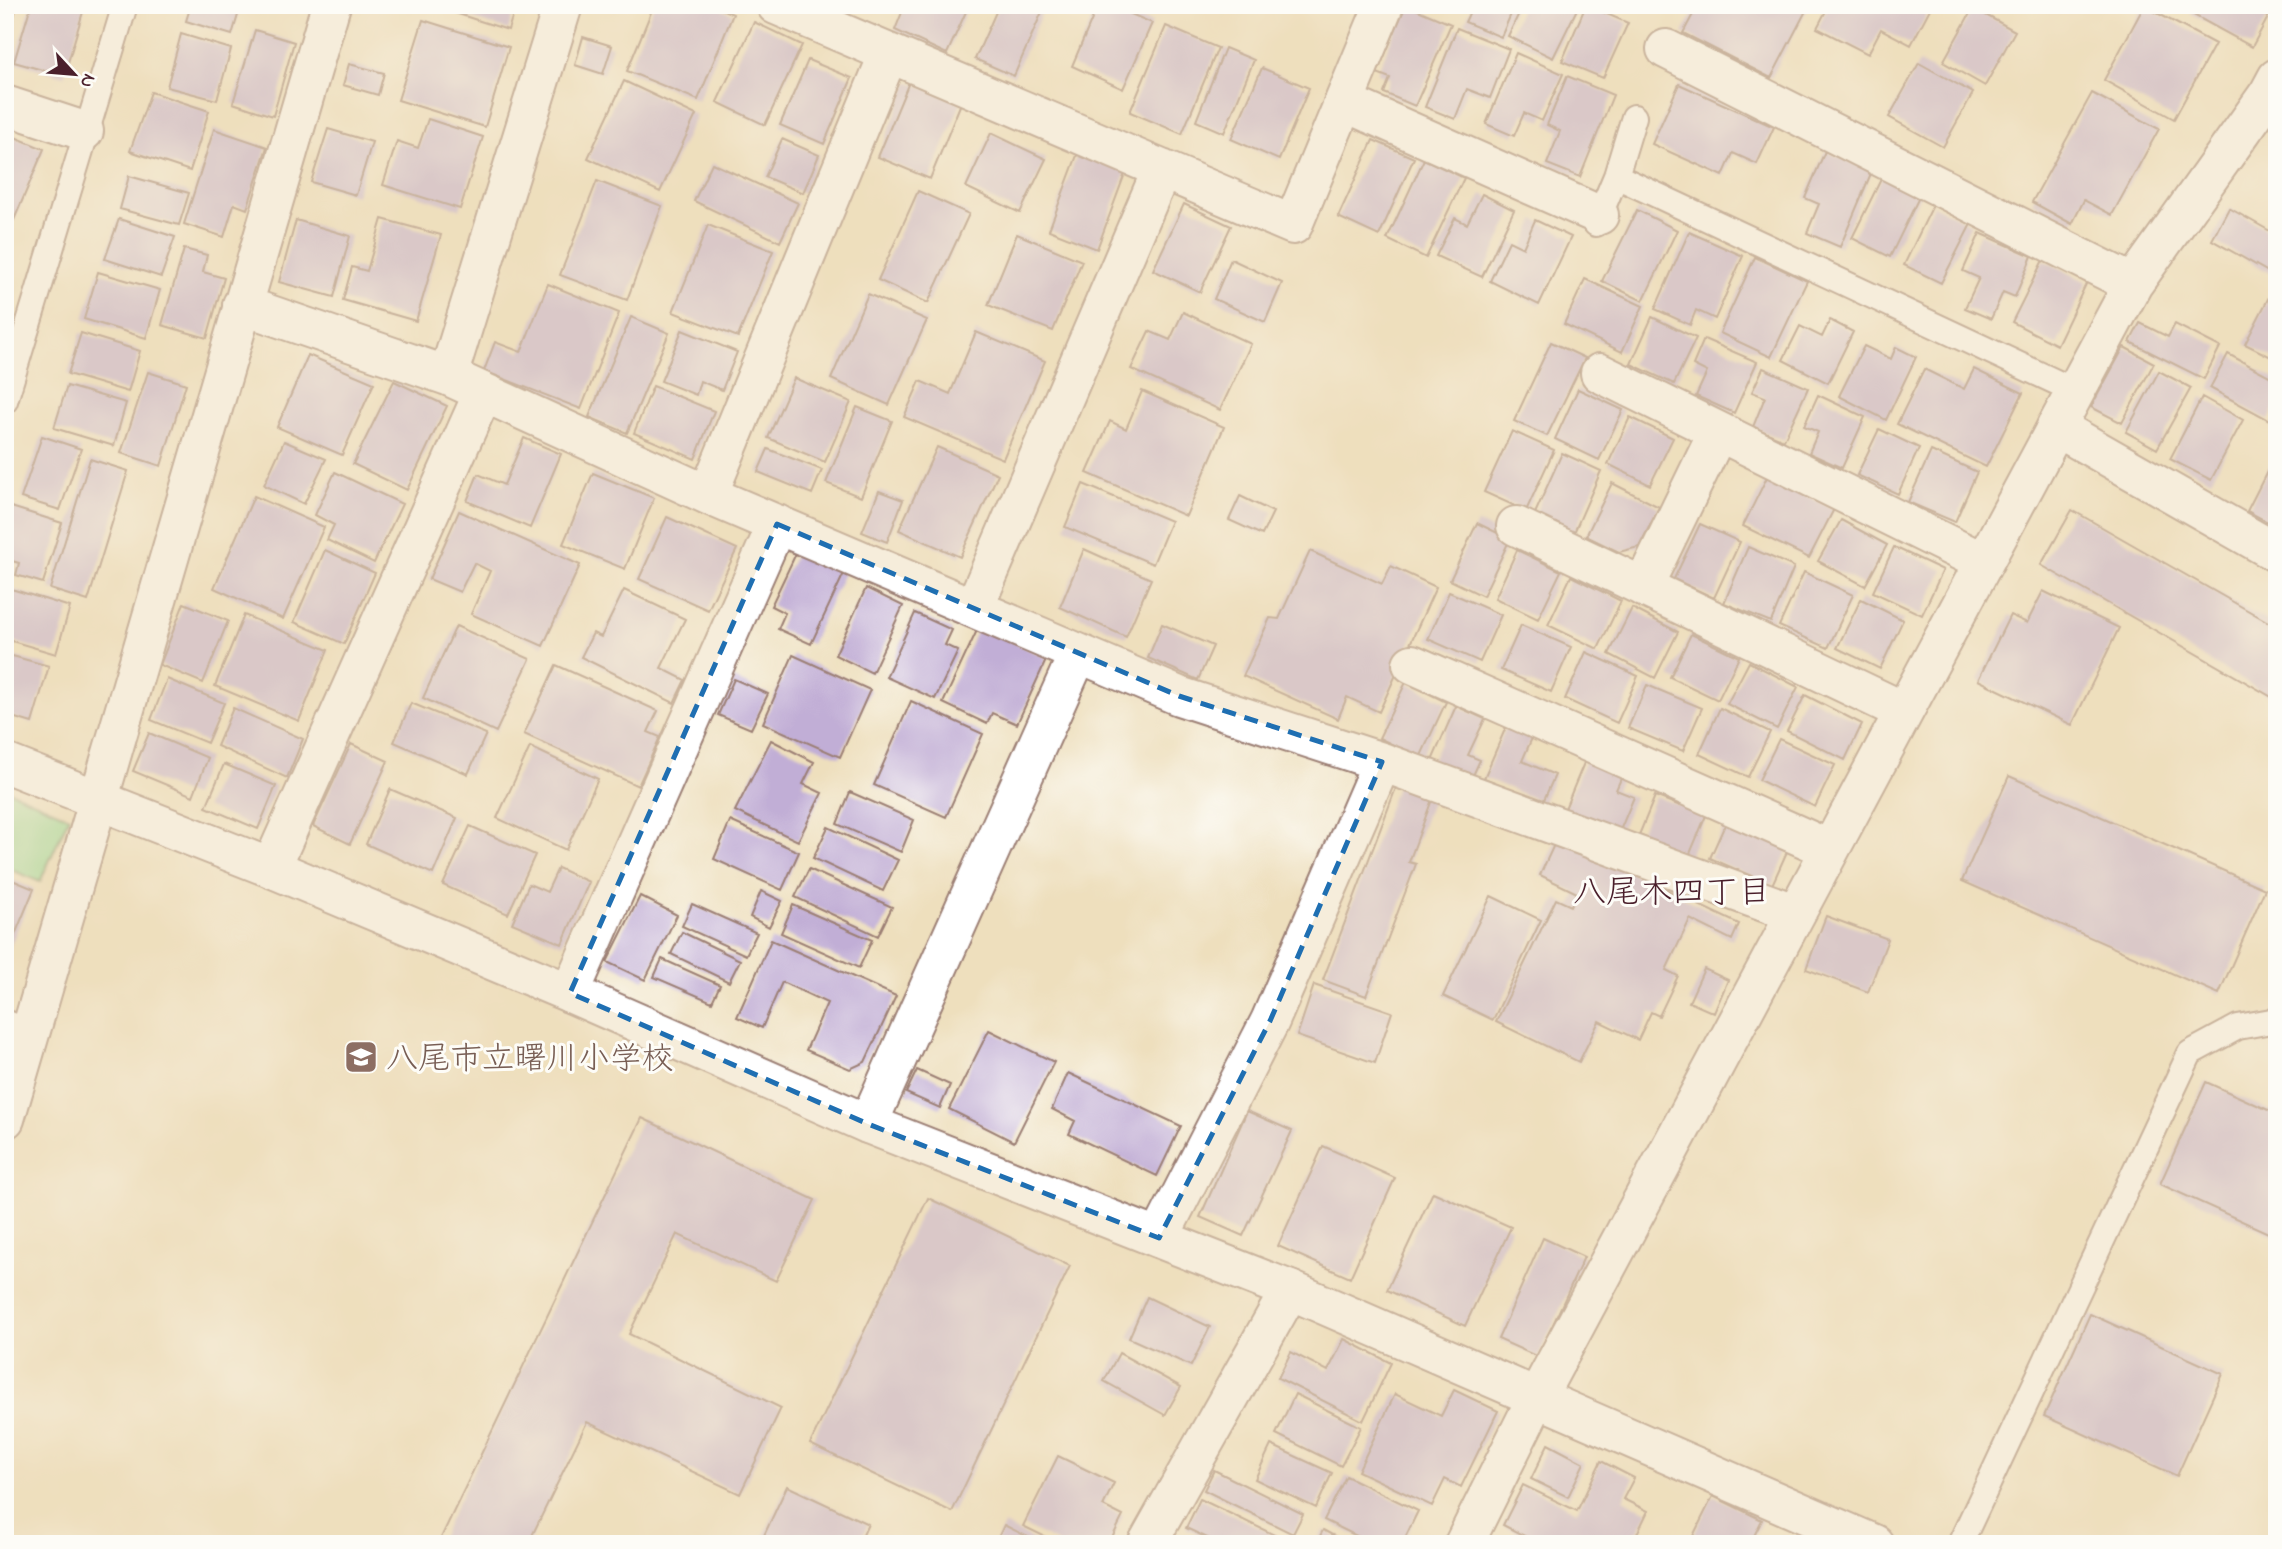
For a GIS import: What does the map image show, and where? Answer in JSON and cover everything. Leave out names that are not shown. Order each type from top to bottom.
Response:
[{"type":"street","points":[[5,1119],[18,1028],[99,802],[331,5]]},
{"type":"street","points":[[448,376],[563,5]]},
{"type":"street","points":[[776,5],[1293,225],[1384,5]]},
{"type":"street","points":[[1666,49],[2133,284]]},
{"type":"street","points":[[708,495],[889,53]]},
{"type":"street","points":[[1464,1544],[1537,1397],[2133,284],[2277,78]]},
{"type":"street","points":[[1344,102],[1598,220]]},
{"type":"street","points":[[5,105],[84,131]]},
{"type":"street","points":[[974,608],[1162,169]]},
{"type":"street","points":[[242,305],[448,376],[708,495],[1179,696],[1382,762],[1794,913]]},
{"type":"street","points":[[1600,373],[1983,562]]},
{"type":"street","points":[[271,868],[483,393]]},
{"type":"street","points":[[2056,426],[2277,553]]},
{"type":"street","points":[[1643,587],[1718,432]]},
{"type":"street","points":[[570,993],[777,524]]},
{"type":"street","points":[[1516,526],[1903,711]]},
{"type":"street","points":[[868,1124],[1079,654]]},
{"type":"street","points":[[1412,664],[1829,849]]},
{"type":"street","points":[[1159,1237],[1269,1021],[1382,762]]},
{"type":"street","points":[[5,763],[271,868],[570,993],[868,1124],[1290,1290],[1537,1397],[1817,1532],[1874,1544]]},
{"type":"street","points":[[1147,1544],[1290,1290]]},
{"type":"lane","points":[[5,401],[84,131],[125,5]]},
{"type":"lane","points":[[1598,220],[1616,176],[1634,117]]},
{"type":"lane","points":[[1616,176],[2075,391]]},
{"type":"lane","points":[[1960,1544],[2190,1053],[2238,1027],[2277,1020]]},
{"type":"highlighted area","points":[[777,524],[1179,696],[1382,762],[1270,1021],[1159,1238],[868,1124],[570,993]]},
{"type":"green space","points":[[5,789],[69,817],[40,882],[5,867]]},
{"type":"building","points":[[5,5],[17,5],[6,46],[5,46]]},
{"type":"building","points":[[31,5],[85,5],[64,76],[14,62]]},
{"type":"building","points":[[191,5],[241,5],[232,35],[186,21]]},
{"type":"building","points":[[454,5],[516,5],[508,30],[452,12]]},
{"type":"building","points":[[654,5],[712,5],[733,14],[698,100],[627,71]]},
{"type":"building","points":[[905,5],[969,5],[947,54],[895,30]]},
{"type":"building","points":[[999,5],[1045,5],[1014,76],[975,59]]},
{"type":"building","points":[[1098,5],[1110,5],[1152,23],[1123,89],[1072,66]]},
{"type":"building","points":[[1406,5],[1451,24],[1415,106],[1384,93],[1390,78],[1377,73]]},
{"type":"building","points":[[1473,5],[1515,5],[1501,37],[1465,22]]},
{"type":"building","points":[[1523,5],[1579,5],[1553,58],[1508,36]]},
{"type":"building","points":[[1586,5],[1628,23],[1603,78],[1562,61]]},
{"type":"building","points":[[1698,5],[1809,5],[1771,78],[1683,33]]},
{"type":"building","points":[[1829,5],[1932,5],[1911,45],[1881,29],[1868,54],[1817,28]]},
{"type":"building","points":[[2194,5],[2269,5],[2273,8],[2252,47],[2190,13]]},
{"type":"building","points":[[2144,6],[2215,44],[2174,119],[2104,80]]},
{"type":"building","points":[[1973,8],[2015,31],[1985,86],[1943,62]]},
{"type":"building","points":[[423,20],[509,47],[485,127],[398,100]]},
{"type":"building","points":[[754,22],[802,45],[765,125],[717,102]]},
{"type":"building","points":[[1166,26],[1218,48],[1182,134],[1130,112]]},
{"type":"building","points":[[1457,28],[1509,49],[1490,98],[1467,89],[1455,119],[1425,107]]},
{"type":"building","points":[[255,30],[294,42],[273,116],[233,103]]},
{"type":"building","points":[[181,34],[231,49],[217,100],[167,87]]},
{"type":"building","points":[[583,37],[612,46],[603,74],[575,65]]},
{"type":"building","points":[[1225,48],[1254,60],[1224,133],[1196,121]]},
{"type":"building","points":[[1516,53],[1563,74],[1542,121],[1524,113],[1514,136],[1486,124]]},
{"type":"building","points":[[808,60],[852,78],[824,144],[780,125]]},
{"type":"building","points":[[1919,63],[1973,93],[1943,147],[1889,117]]},
{"type":"building","points":[[349,64],[384,73],[378,95],[343,85]]},
{"type":"building","points":[[1262,68],[1309,88],[1279,160],[1231,139]]},
{"type":"building","points":[[1567,76],[1613,95],[1580,177],[1547,164],[1560,131],[1547,125]]},
{"type":"building","points":[[624,81],[696,115],[660,192],[588,158]]},
{"type":"building","points":[[909,82],[961,103],[930,179],[878,157]]},
{"type":"building","points":[[1679,84],[1774,127],[1757,164],[1733,153],[1723,176],[1652,144]]},
{"type":"building","points":[[151,92],[209,111],[190,171],[130,151]]},
{"type":"building","points":[[2092,93],[2159,129],[2112,215],[2084,200],[2072,224],[2032,202]]},
{"type":"building","points":[[428,119],[483,137],[460,209],[383,185],[397,141],[418,148]]},
{"type":"building","points":[[214,129],[267,147],[247,209],[234,204],[224,237],[184,224]]},
{"type":"building","points":[[328,129],[372,142],[356,195],[311,182]]},
{"type":"building","points":[[5,133],[44,149],[14,220],[5,217]]},
{"type":"building","points":[[991,133],[1046,159],[1020,213],[966,187]]},
{"type":"building","points":[[782,139],[819,155],[803,193],[765,177]]},
{"type":"building","points":[[1373,140],[1414,158],[1379,236],[1338,217]]},
{"type":"building","points":[[1079,150],[1127,168],[1097,249],[1049,230]]},
{"type":"building","points":[[1825,151],[1872,171],[1840,247],[1807,233],[1819,204],[1805,198]]},
{"type":"building","points":[[1424,159],[1464,178],[1426,258],[1387,239]]},
{"type":"building","points":[[712,163],[798,203],[780,242],[694,201]]},
{"type":"building","points":[[1884,173],[1922,191],[1890,257],[1852,238]]},
{"type":"building","points":[[129,176],[189,193],[179,225],[120,209]]},
{"type":"building","points":[[597,181],[662,206],[627,300],[560,275]]},
{"type":"building","points":[[918,191],[969,214],[928,303],[878,280]]},
{"type":"building","points":[[1482,194],[1514,210],[1482,277],[1436,256],[1455,218],[1467,224]]},
{"type":"building","points":[[1184,204],[1231,226],[1200,292],[1153,270]]},
{"type":"building","points":[[1933,205],[1971,224],[1941,283],[1904,265]]},
{"type":"building","points":[[2229,208],[2277,235],[2277,277],[2212,240]]},
{"type":"building","points":[[1637,210],[1677,230],[1643,301],[1602,281]]},
{"type":"building","points":[[119,219],[175,237],[161,277],[105,259]]},
{"type":"building","points":[[382,219],[441,235],[416,321],[343,300],[352,267],[367,271]]},
{"type":"building","points":[[296,220],[350,236],[334,297],[279,282]]},
{"type":"building","points":[[1535,220],[1571,237],[1539,305],[1490,281],[1509,241],[1523,248]]},
{"type":"building","points":[[708,225],[773,251],[738,337],[673,312]]},
{"type":"building","points":[[1689,232],[1743,256],[1715,319],[1696,310],[1690,325],[1655,309]]},
{"type":"building","points":[[1980,233],[2032,256],[2015,297],[2003,292],[1991,319],[1965,308],[1979,278],[1963,271]]},
{"type":"building","points":[[1017,234],[1082,261],[1053,331],[988,305]]},
{"type":"building","points":[[184,249],[207,255],[203,272],[224,278],[207,338],[162,325]]},
{"type":"building","points":[[1755,257],[1807,281],[1771,357],[1720,333]]},
{"type":"building","points":[[1231,259],[1282,283],[1265,322],[1214,299]]},
{"type":"building","points":[[2043,260],[2087,282],[2057,345],[2012,322]]},
{"type":"building","points":[[98,272],[160,290],[146,338],[84,319]]},
{"type":"building","points":[[1585,279],[1643,306],[1622,352],[1564,324]]},
{"type":"building","points":[[548,284],[619,313],[581,409],[484,371],[495,342],[521,352]]},
{"type":"building","points":[[2272,291],[2277,293],[2277,360],[2245,344]]},
{"type":"building","points":[[868,294],[927,320],[889,405],[831,379]]},
{"type":"building","points":[[1183,312],[1251,344],[1220,410],[1131,369],[1149,331],[1170,340]]},
{"type":"building","points":[[631,317],[669,333],[627,433],[589,417]]},
{"type":"building","points":[[1652,317],[1696,338],[1674,384],[1631,364]]},
{"type":"building","points":[[1830,320],[1853,332],[1828,383],[1783,360],[1800,326],[1822,337]]},
{"type":"building","points":[[2140,323],[2168,337],[2175,324],[2220,347],[2204,379],[2130,342]]},
{"type":"building","points":[[682,330],[737,352],[722,390],[700,381],[696,395],[661,381]]},
{"type":"building","points":[[976,332],[1045,361],[1003,459],[904,417],[920,381],[950,394]]},
{"type":"building","points":[[81,333],[140,351],[128,392],[68,374]]},
{"type":"building","points":[[1704,339],[1757,362],[1734,413],[1696,396],[1707,372],[1693,365]]},
{"type":"building","points":[[1551,342],[1585,358],[1547,436],[1514,421]]},
{"type":"building","points":[[1864,346],[1891,359],[1896,347],[1916,357],[1886,420],[1839,396]]},
{"type":"building","points":[[2124,347],[2154,363],[2122,423],[2091,407]]},
{"type":"building","points":[[2228,354],[2277,380],[2277,405],[2269,420],[2210,388]]},
{"type":"building","points":[[308,355],[374,383],[342,455],[277,427]]},
{"type":"building","points":[[1763,368],[1808,388],[1784,440],[1753,427],[1765,397],[1752,392]]},
{"type":"building","points":[[1924,369],[1964,389],[1974,369],[2023,393],[1986,467],[1897,424]]},
{"type":"building","points":[[2159,371],[2191,388],[2157,449],[2126,432]]},
{"type":"building","points":[[148,372],[186,384],[161,466],[121,453]]},
{"type":"building","points":[[794,378],[851,402],[825,462],[768,438]]},
{"type":"building","points":[[394,381],[447,406],[407,490],[353,464]]},
{"type":"building","points":[[67,386],[126,403],[114,446],[54,428]]},
{"type":"building","points":[[653,386],[714,411],[695,459],[634,433]]},
{"type":"building","points":[[1578,389],[1623,410],[1599,460],[1555,439]]},
{"type":"building","points":[[1142,391],[1224,427],[1186,516],[1087,473],[1110,421],[1126,429]]},
{"type":"building","points":[[1818,395],[1865,417],[1842,468],[1809,453],[1818,432],[1804,426]]},
{"type":"building","points":[[2202,397],[2243,420],[2211,480],[2170,459]]},
{"type":"building","points":[[857,407],[892,421],[861,497],[826,483]]},
{"type":"building","points":[[1630,417],[1673,438],[1650,485],[1608,464]]},
{"type":"building","points":[[1879,429],[1919,448],[1898,494],[1857,475]]},
{"type":"building","points":[[1512,431],[1554,450],[1526,511],[1484,492]]},
{"type":"building","points":[[42,436],[81,449],[60,510],[21,498]]},
{"type":"building","points":[[524,438],[561,454],[530,528],[467,501],[478,474],[504,485]]},
{"type":"building","points":[[284,441],[326,459],[304,504],[264,485]]},
{"type":"building","points":[[937,447],[998,474],[960,557],[899,530]]},
{"type":"building","points":[[768,449],[822,470],[812,494],[758,472]]},
{"type":"building","points":[[1931,451],[1977,472],[1955,522],[1908,502]]},
{"type":"building","points":[[2277,452],[2277,527],[2247,511]]},
{"type":"building","points":[[1562,453],[1601,471],[1573,535],[1533,518]]},
{"type":"building","points":[[90,459],[128,471],[88,601],[50,589]]},
{"type":"building","points":[[335,472],[402,504],[374,563],[327,540],[334,525],[315,515]]},
{"type":"building","points":[[593,473],[654,498],[625,569],[563,544]]},
{"type":"building","points":[[1767,477],[1834,509],[1809,558],[1743,526]]},
{"type":"building","points":[[1612,483],[1659,507],[1639,547],[1619,552],[1586,536]]},
{"type":"building","points":[[1083,484],[1171,521],[1153,564],[1065,527]]},
{"type":"building","points":[[879,491],[903,500],[887,542],[862,532]]},
{"type":"building","points":[[254,496],[324,527],[283,619],[214,588]]},
{"type":"building","points":[[1240,496],[1273,512],[1262,535],[1229,520]]},
{"type":"building","points":[[8,506],[62,523],[43,583],[16,575],[19,563],[5,559]]},
{"type":"building","points":[[2072,510],[2277,627],[2277,700],[2041,565]]},
{"type":"building","points":[[459,511],[580,565],[543,646],[471,614],[490,571],[474,563],[460,592],[429,579]]},
{"type":"building","points":[[667,517],[737,549],[708,610],[639,579]]},
{"type":"building","points":[[1841,520],[1887,545],[1865,586],[1818,561]]},
{"type":"building","points":[[1477,523],[1510,539],[1483,596],[1450,580]]},
{"type":"building","points":[[1700,524],[1740,542],[1714,598],[1674,579]]},
{"type":"building","points":[[799,547],[846,569],[811,644],[778,629],[785,613],[771,606]]},
{"type":"building","points":[[1748,547],[1794,567],[1771,622],[1724,603]]},
{"type":"building","points":[[1894,547],[1943,570],[1922,615],[1873,592]]},
{"type":"building","points":[[1084,549],[1151,579],[1126,637],[1060,607]]},
{"type":"building","points":[[325,550],[375,573],[344,644],[294,622]]},
{"type":"building","points":[[1517,550],[1561,571],[1538,619],[1495,598]]},
{"type":"building","points":[[1310,551],[1382,584],[1391,566],[1436,587],[1379,712],[1347,697],[1338,719],[1243,676],[1270,618],[1279,619]]},
{"type":"building","points":[[1804,572],[1853,595],[1828,648],[1779,626]]},
{"type":"building","points":[[1571,576],[1621,601],[1598,649],[1548,625]]},
{"type":"building","points":[[8,588],[70,607],[56,654],[5,639]]},
{"type":"building","points":[[866,588],[903,606],[872,673],[835,655]]},
{"type":"building","points":[[624,590],[685,619],[661,668],[685,680],[674,703],[581,657],[593,633],[601,637]]},
{"type":"building","points":[[2043,591],[2119,628],[2072,725],[1978,680],[2010,615],[2027,623]]},
{"type":"building","points":[[1449,592],[1501,615],[1480,662],[1428,639]]},
{"type":"building","points":[[1861,599],[1903,620],[1880,669],[1837,648]]},
{"type":"building","points":[[184,603],[228,621],[203,683],[160,665]]},
{"type":"building","points":[[1632,608],[1678,632],[1655,678],[1609,654]]},
{"type":"building","points":[[915,613],[952,630],[945,645],[958,651],[935,699],[886,677]]},
{"type":"building","points":[[244,615],[328,650],[299,721],[215,686]]},
{"type":"building","points":[[1162,624],[1213,646],[1198,680],[1148,658]]},
{"type":"building","points":[[1521,625],[1571,647],[1551,692],[1501,670]]},
{"type":"building","points":[[456,626],[530,659],[496,732],[423,698]]},
{"type":"building","points":[[979,626],[1047,658],[1017,724],[992,713],[987,724],[943,703]]},
{"type":"building","points":[[1691,634],[1739,657],[1718,700],[1670,677]]},
{"type":"building","points":[[1586,652],[1638,676],[1617,723],[1565,699]]},
{"type":"building","points":[[5,654],[49,666],[32,723],[5,715]]},
{"type":"building","points":[[793,655],[870,690],[840,757],[763,723]]},
{"type":"building","points":[[1749,662],[1798,687],[1777,729],[1727,704]]},
{"type":"building","points":[[556,665],[658,711],[648,732],[660,737],[638,786],[524,734]]},
{"type":"building","points":[[167,679],[224,703],[207,743],[151,720]]},
{"type":"building","points":[[734,679],[768,694],[751,729],[718,715]]},
{"type":"building","points":[[1406,682],[1446,702],[1420,758],[1379,738]]},
{"type":"building","points":[[1647,685],[1702,708],[1683,751],[1628,728]]},
{"type":"building","points":[[1805,695],[1862,724],[1845,760],[1787,731]]},
{"type":"building","points":[[911,701],[983,734],[946,817],[874,785]]},
{"type":"building","points":[[411,703],[486,734],[468,774],[394,742]]},
{"type":"building","points":[[1456,706],[1485,719],[1468,755],[1480,760],[1471,780],[1431,763]]},
{"type":"building","points":[[233,708],[303,739],[287,778],[217,746]]},
{"type":"building","points":[[1720,708],[1770,732],[1748,777],[1699,754]]},
{"type":"building","points":[[1506,727],[1532,738],[1522,761],[1555,775],[1543,802],[1484,778]]},
{"type":"building","points":[[149,733],[208,758],[193,796],[133,771]]},
{"type":"building","points":[[1779,739],[1835,765],[1815,807],[1759,780]]},
{"type":"building","points":[[771,740],[814,762],[803,784],[822,793],[798,841],[735,811]]},
{"type":"building","points":[[351,744],[388,761],[350,844],[313,826]]},
{"type":"building","points":[[530,747],[598,779],[566,850],[497,818]]},
{"type":"building","points":[[1586,758],[1623,774],[1616,790],[1634,797],[1619,833],[1564,811]]},
{"type":"building","points":[[224,764],[276,786],[258,829],[206,807]]},
{"type":"building","points":[[2009,776],[2265,889],[2219,994],[1962,881]]},
{"type":"building","points":[[1399,780],[1434,794],[1409,862],[1416,864],[1366,996],[1323,980]]},
{"type":"building","points":[[390,789],[457,818],[433,874],[366,844]]},
{"type":"building","points":[[850,792],[914,820],[901,852],[837,824]]},
{"type":"building","points":[[1685,795],[1710,806],[1689,856],[1639,835],[1655,796],[1680,806]]},
{"type":"building","points":[[1728,818],[1790,845],[1772,885],[1710,858]]},
{"type":"building","points":[[730,821],[799,852],[782,890],[714,859]]},
{"type":"building","points":[[470,826],[535,855],[508,914],[443,885]]},
{"type":"building","points":[[828,827],[898,860],[883,891],[813,858]]},
{"type":"building","points":[[1557,838],[1739,924],[1732,940],[1690,919],[1666,970],[1678,976],[1659,1016],[1651,1012],[1638,1040],[1599,1021],[1579,1062],[1496,1022],[1556,899],[1571,906],[1577,893],[1540,875]]},
{"type":"building","points":[[558,868],[589,882],[562,944],[512,923],[529,884],[547,892]]},
{"type":"building","points":[[809,869],[892,907],[878,936],[795,897]]},
{"type":"building","points":[[5,877],[34,889],[5,959]]},
{"type":"building","points":[[761,891],[782,901],[769,927],[750,917]]},
{"type":"building","points":[[640,896],[677,915],[645,980],[607,962]]},
{"type":"building","points":[[1491,896],[1541,920],[1493,1020],[1443,996]]},
{"type":"building","points":[[692,904],[757,933],[746,955],[682,926]]},
{"type":"building","points":[[793,905],[872,940],[859,968],[781,933]]},
{"type":"building","points":[[1826,916],[1888,939],[1868,992],[1806,969]]},
{"type":"building","points":[[682,932],[740,960],[729,982],[671,954]]},
{"type":"building","points":[[771,940],[896,996],[865,1062],[850,1069],[806,1050],[827,1003],[782,982],[762,1028],[737,1017]]},
{"type":"building","points":[[662,959],[720,985],[712,1002],[654,977]]},
{"type":"building","points":[[1704,969],[1728,980],[1714,1013],[1689,1002]]},
{"type":"building","points":[[1314,985],[1392,1012],[1375,1063],[1297,1036]]},
{"type":"building","points":[[989,1030],[1054,1062],[1014,1142],[949,1109]]},
{"type":"building","points":[[917,1070],[950,1085],[940,1108],[906,1093]]},
{"type":"building","points":[[1068,1073],[1181,1126],[1157,1176],[1069,1134],[1075,1121],[1052,1109]]},
{"type":"building","points":[[2206,1082],[2277,1114],[2277,1237],[2160,1184]]},
{"type":"building","points":[[1247,1111],[1292,1131],[1243,1236],[1200,1217]]},
{"type":"building","points":[[642,1118],[815,1200],[776,1281],[677,1234],[629,1334],[781,1408],[740,1494],[587,1422],[528,1544],[438,1544]]},
{"type":"building","points":[[1323,1146],[1395,1178],[1350,1278],[1278,1246]]},
{"type":"building","points":[[1433,1192],[1511,1227],[1465,1326],[1387,1290]]},
{"type":"building","points":[[928,1198],[1070,1266],[952,1512],[810,1444]]},
{"type":"building","points":[[1543,1238],[1584,1257],[1538,1357],[1498,1339]]},
{"type":"building","points":[[1147,1297],[1210,1327],[1191,1366],[1129,1338]]},
{"type":"building","points":[[2090,1314],[2223,1374],[2177,1476],[2044,1416]]},
{"type":"building","points":[[1344,1339],[1391,1363],[1363,1421],[1278,1378],[1291,1352],[1328,1371]]},
{"type":"building","points":[[1119,1353],[1181,1387],[1165,1415],[1104,1381]]},
{"type":"building","points":[[1454,1390],[1498,1411],[1461,1487],[1445,1479],[1432,1506],[1358,1471],[1395,1394],[1441,1416]]},
{"type":"building","points":[[1295,1394],[1361,1427],[1341,1466],[1276,1434]]},
{"type":"building","points":[[1548,1444],[1584,1463],[1568,1497],[1531,1479]]},
{"type":"building","points":[[1271,1445],[1332,1473],[1316,1508],[1255,1479]]},
{"type":"building","points":[[1058,1456],[1114,1483],[1103,1506],[1123,1516],[1109,1544],[1060,1544],[1023,1526]]},
{"type":"building","points":[[1601,1461],[1634,1478],[1623,1499],[1648,1511],[1632,1544],[1540,1544],[1503,1525],[1523,1485],[1577,1511]]},
{"type":"building","points":[[1214,1470],[1303,1514],[1293,1534],[1204,1490]]},
{"type":"building","points":[[1346,1476],[1418,1511],[1402,1544],[1373,1544],[1324,1520]]},
{"type":"building","points":[[787,1486],[868,1524],[859,1544],[760,1544]]},
{"type":"building","points":[[1713,1496],[1762,1520],[1750,1544],[1689,1544]]},
{"type":"building","points":[[1200,1499],[1293,1544],[1220,1544],[1186,1528]]},
{"type":"building","points":[[1004,1525],[1042,1544],[995,1544]]},
{"type":"building","points":[[1323,1530],[1349,1544],[1316,1544]]},
{"type":"place","name":"八尾市立曙川小学校","points":[[361,1057]]},
{"type":"district","name":"八尾木四丁目","points":[[1672,890]]}]
